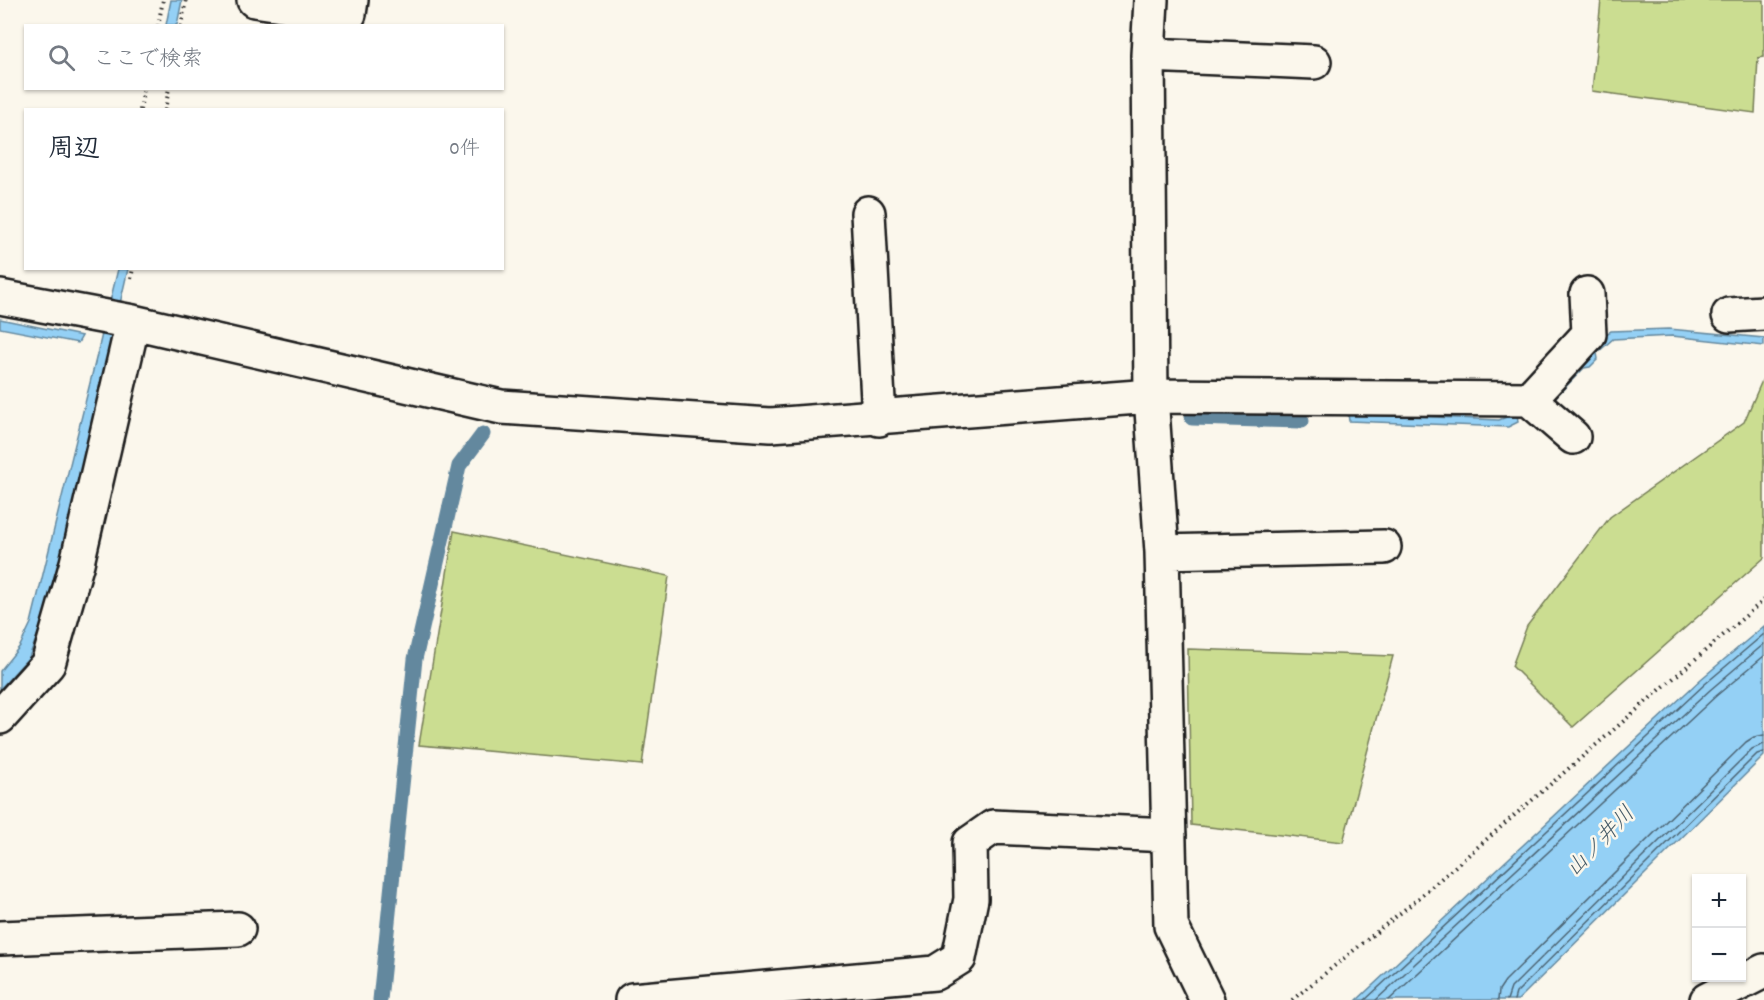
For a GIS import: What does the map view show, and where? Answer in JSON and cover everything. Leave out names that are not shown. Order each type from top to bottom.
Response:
[{"type":"street","points":[[254,0],[349,14],[351,0]]},
{"type":"street","points":[[1151,0],[1148,55],[1152,396],[1162,552],[1171,926],[1207,1000]]},
{"type":"street","points":[[1148,55],[1314,62]]},
{"type":"street","points":[[868,213],[879,419]]},
{"type":"street","points":[[1529,399],[1589,334],[1587,294]]},
{"type":"street","points":[[0,297],[133,322],[501,407],[771,425],[879,419],[1152,396],[1529,399],[1573,437]]},
{"type":"street","points":[[1729,315],[1764,313]]},
{"type":"street","points":[[0,717],[48,664],[77,563],[133,322]]},
{"type":"street","points":[[1162,552],[1384,547]]},
{"type":"street","points":[[646,999],[934,973],[959,958],[971,899],[970,843],[993,827],[1169,836]]},
{"type":"street","points":[[0,938],[238,929]]},
{"type":"street","points":[[1707,1000],[1764,971]]},
{"type":"path","points":[[158,24],[163,0]]},
{"type":"path","points":[[181,24],[186,0]]},
{"type":"path","points":[[140,108],[144,90]]},
{"type":"path","points":[[165,108],[169,90]]},
{"type":"path","points":[[1292,1000],[1414,902],[1764,600]]},
{"type":"green space","points":[[1601,0],[1764,0],[1764,57],[1758,58],[1755,113],[1592,91]]},
{"type":"green space","points":[[1764,376],[1764,558],[1573,727],[1512,666],[1527,626],[1610,517],[1744,422]]},
{"type":"green space","points":[[454,531],[669,576],[642,765],[419,745]]},
{"type":"green space","points":[[1188,649],[1393,656],[1343,842],[1191,825]]},
{"type":"water","points":[[171,0],[182,0],[177,24],[166,24]]},
{"type":"water","points":[[118,270],[128,270],[52,597],[29,657],[0,689],[0,671],[20,646],[31,623]]},
{"type":"water","points":[[0,319],[82,336],[78,343],[0,328]]},
{"type":"water","points":[[1669,329],[1764,338],[1764,346],[1672,336],[1613,339],[1597,353],[1598,359],[1590,367],[1584,368],[1552,401],[1548,397],[1599,338],[1611,331]]},
{"type":"water","points":[[1348,413],[1499,420],[1517,413],[1518,422],[1508,427],[1349,421]]},
{"type":"water","name":"山ノ井川","points":[[1764,626],[1764,756],[1518,1000],[1357,1000],[1701,679]]},
{"type":"waterway","points":[[1192,418],[1302,421]]},
{"type":"waterway","points":[[380,1000],[415,659],[459,466],[483,434]]}]
